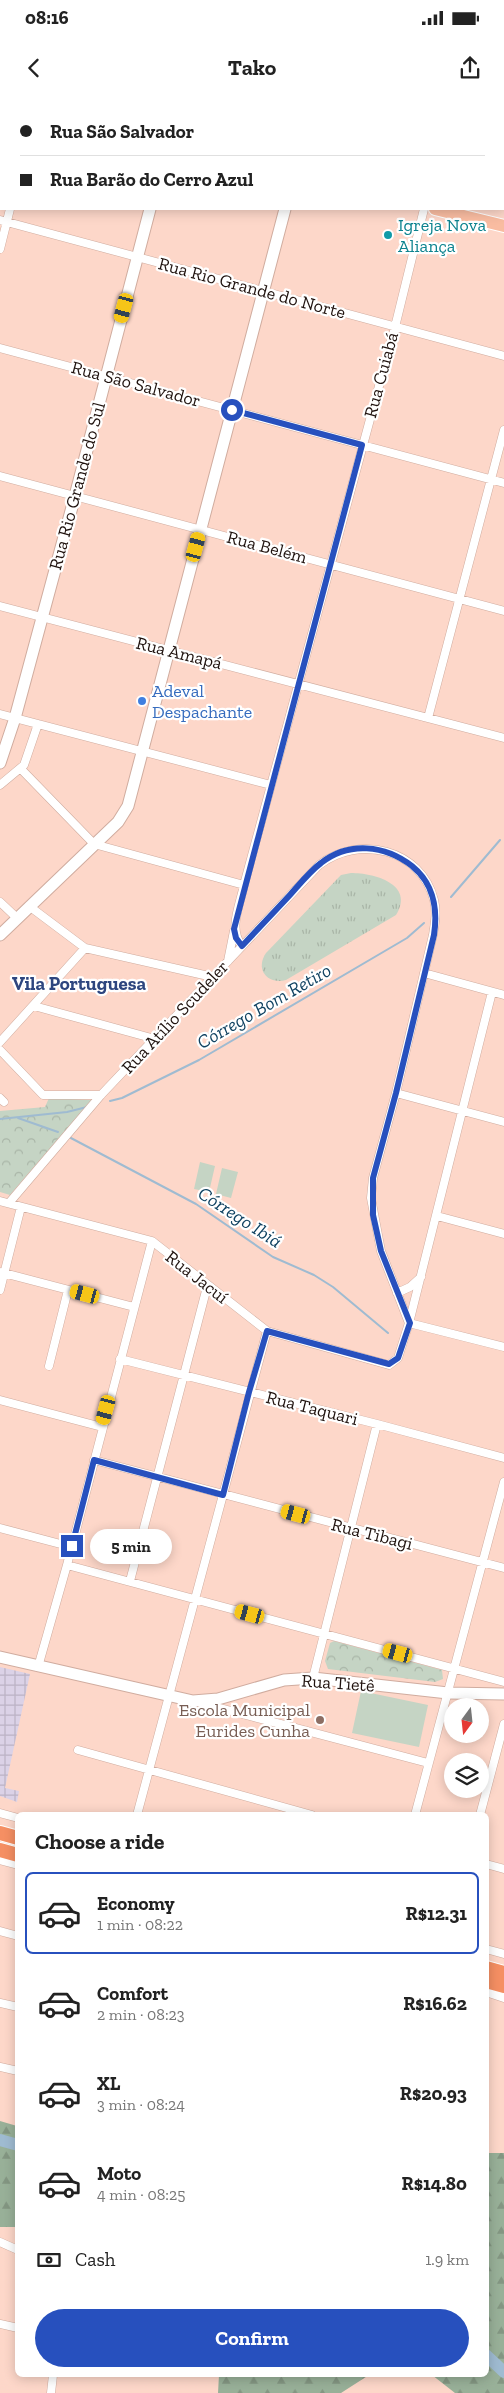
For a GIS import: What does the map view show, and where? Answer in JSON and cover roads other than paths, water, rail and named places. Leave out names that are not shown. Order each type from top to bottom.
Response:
[{"type":"highway","points":[[0,1833],[15,1837]]},
{"type":"highway","points":[[0,1850],[15,1854]]},
{"type":"highway","points":[[489,1969],[504,1973]]},
{"type":"highway","points":[[489,1982],[503,1992]]},
{"type":"main road","points":[[439,210],[504,226]]},
{"type":"street","points":[[0,249],[3,221],[9,210]]},
{"type":"street","name":"Rua Rio Grande do Sul","points":[[0,763],[15,718],[150,210]]},
{"type":"street","points":[[0,935],[118,822],[128,806],[286,210]]},
{"type":"street","name":"Rua Cuiabá","points":[[228,961],[244,885],[424,210]]},
{"type":"street","name":"Rua Rio Grande do Norte","points":[[3,221],[504,356]]},
{"type":"street","name":"Rua São Salvador","points":[[0,348],[504,483]]},
{"type":"street","points":[[428,718],[504,430]]},
{"type":"street","name":"Rua Belém","points":[[0,476],[504,611]]},
{"type":"street","name":"Rua Amapá","points":[[0,606],[504,738]]},
{"type":"street","points":[[0,714],[271,784]]},
{"type":"street","points":[[0,785],[21,769],[28,757],[38,724]]},
{"type":"street","points":[[21,769],[94,844],[244,885]]},
{"type":"street","name":"Rua Atílio Scudeler","points":[[9,1203],[101,1095],[322,862],[356,848],[374,848],[389,852],[417,870],[431,892],[435,906],[435,924],[424,973],[396,1093],[373,1178],[373,1215],[381,1251],[410,1323]]},
{"type":"street","points":[[0,902],[17,918]]},
{"type":"street","points":[[29,906],[85,948],[213,977]]},
{"type":"street","points":[[234,929],[236,938],[242,946]]},
{"type":"street","points":[[0,1042],[85,948]]},
{"type":"street","points":[[424,973],[504,995]]},
{"type":"street","points":[[492,992],[410,1323],[504,1347]]},
{"type":"street","points":[[34,1006],[155,1039]]},
{"type":"street","points":[[0,1050],[43,1095],[101,1095]]},
{"type":"street","points":[[396,1093],[504,1122]]},
{"type":"street","name":"Rua Jacuí","points":[[0,1201],[152,1241],[207,1286],[267,1331],[389,1364],[398,1358],[410,1323]]},
{"type":"street","points":[[0,1290],[2,1272],[22,1207]]},
{"type":"street","points":[[438,1216],[504,1234]]},
{"type":"street","points":[[38,1667],[68,1565],[102,1427],[152,1241]]},
{"type":"street","points":[[2,1272],[134,1307]]},
{"type":"street","points":[[397,1293],[410,1288],[422,1276]]},
{"type":"street","points":[[130,1580],[207,1286]]},
{"type":"street","points":[[49,1366],[68,1290]]},
{"type":"street","points":[[138,1812],[249,1392],[267,1331]]},
{"type":"street","name":"Rua Taquari","points":[[120,1359],[504,1458]]},
{"type":"street","points":[[0,1400],[102,1427]]},
{"type":"street","points":[[313,1678],[377,1424]]},
{"type":"street","name":"Rua Tibagi","points":[[94,1460],[504,1568]]},
{"type":"street","points":[[415,1812],[504,1482]]},
{"type":"street","points":[[0,1528],[72,1546]]},
{"type":"street","points":[[68,1565],[130,1580],[504,1682]]},
{"type":"street","name":"Rua Tietê","points":[[0,1658],[193,1701],[216,1703],[232,1699],[264,1684],[313,1678],[448,1693],[504,1694]]},
{"type":"street","points":[[229,1710],[232,1699]]},
{"type":"street","points":[[232,1699],[240,1713]]},
{"type":"street","points":[[216,1703],[229,1710],[428,1763]]},
{"type":"street","points":[[481,1812],[504,1724]]},
{"type":"street","points":[[78,1750],[301,1812]]},
{"type":"street","points":[[0,1813],[15,1817]]},
{"type":"street","points":[[0,1860],[15,1864]]},
{"type":"street","points":[[489,1865],[504,1869]]},
{"type":"street","points":[[0,1931],[15,1935]]},
{"type":"street","points":[[489,1950],[504,1954]]},
{"type":"street","points":[[489,1992],[503,1992]]},
{"type":"street","points":[[0,2002],[15,2006]]},
{"type":"street","points":[[0,2066],[15,2070]]},
{"type":"street","points":[[0,2242],[15,2249]]},
{"type":"street","points":[[0,2324],[15,2327]]},
{"type":"street","points":[[51,2393],[53,2377]]},
{"type":"waterway","name":"Córrego Bom Retiro","points":[[451,897],[500,840]]},
{"type":"waterway","name":"Córrego Bom Retiro","points":[[110,1101],[122,1098],[199,1060],[407,938],[424,923]]},
{"type":"waterway","name":"Córrego Bom Retiro","points":[[0,1119],[67,1112],[87,1107]]},
{"type":"waterway","name":"Córrego Ibiá","points":[[18,1118],[58,1132]]},
{"type":"waterway","name":"Córrego Ibiá","points":[[69,1137],[196,1204],[273,1257],[314,1275],[333,1287],[388,1333]]},
{"type":"waterway","points":[[0,2140],[15,2144]]},
{"type":"waterway","points":[[489,2358],[504,2372]]},
{"type":"place","name":"Igreja Nova Aliança","points":[[388,235]]},
{"type":"place","name":"Adeval Despachante","points":[[142,701]]},
{"type":"place","name":"Escola Municipal Eurides Cunha","points":[[320,1720]]},
{"type":"district","name":"Vila Portuguesa","points":[[79,983]]}]
